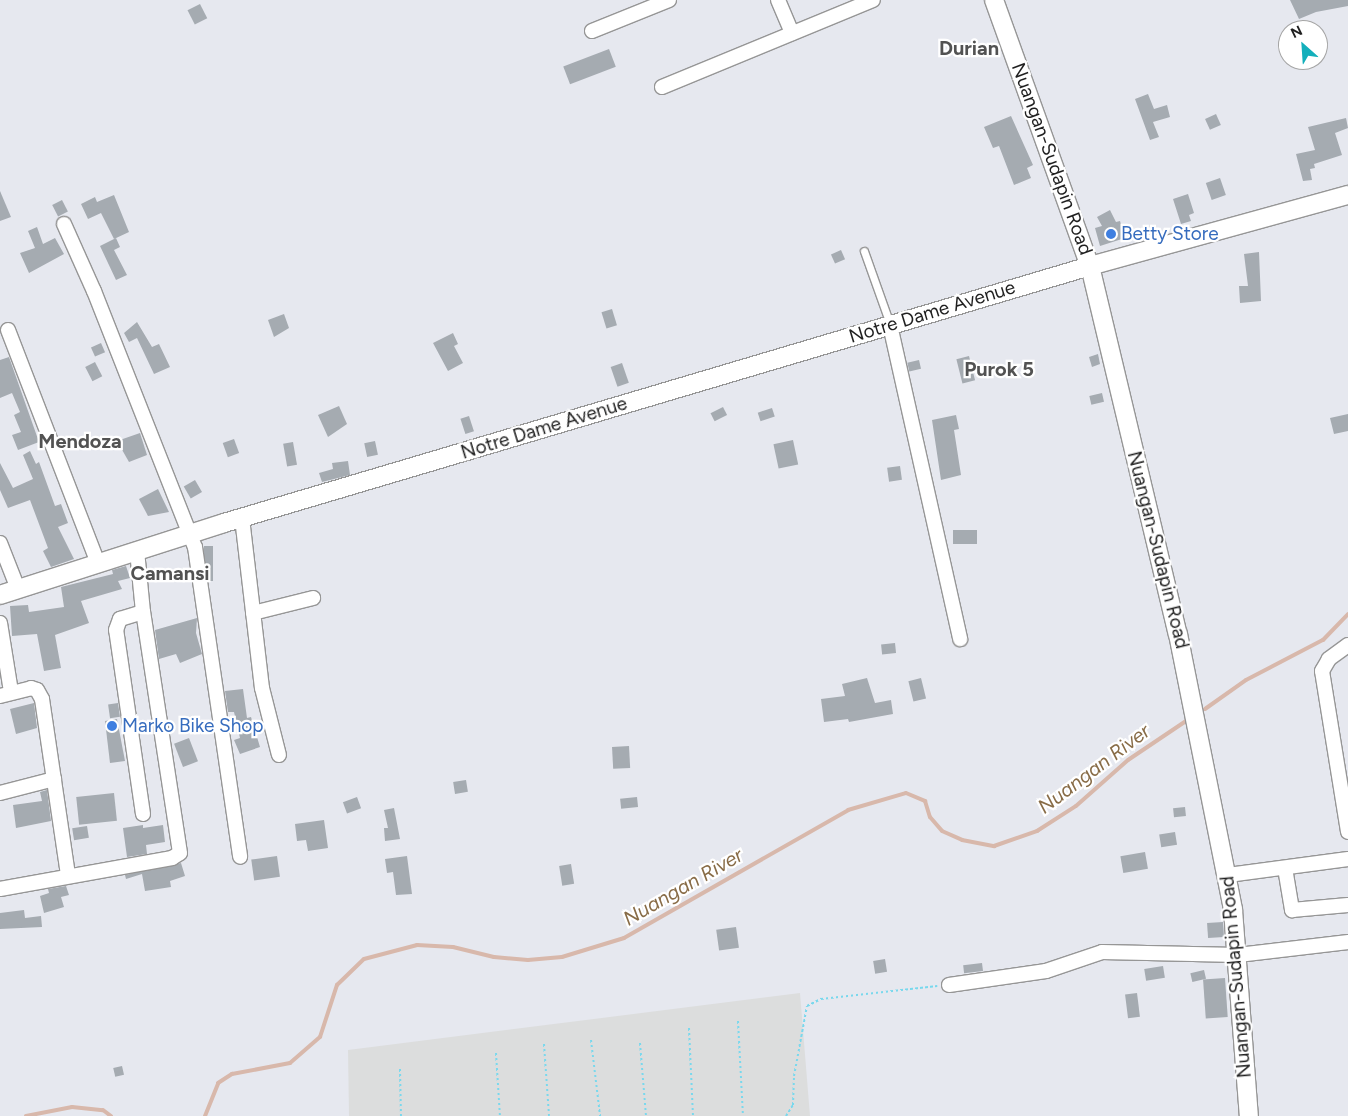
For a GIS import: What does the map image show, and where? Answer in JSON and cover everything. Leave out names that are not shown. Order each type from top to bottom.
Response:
[{"type":"street","points":[[592,31],[669,0]]},
{"type":"street","points":[[778,0],[792,34]]},
{"type":"street","points":[[662,87],[873,0]]},
{"type":"street","name":"Nuangan-Sudapin Road","points":[[994,0],[1090,266],[1193,697],[1228,875],[1238,955],[1249,1116]]},
{"type":"street","name":"Notre Dame Avenue","points":[[0,595],[242,518],[890,325],[1090,266],[1348,194]]},
{"type":"street","points":[[64,224],[94,291],[195,547],[240,857]]},
{"type":"street","points":[[890,325],[960,639]]},
{"type":"street","points":[[8,330],[98,564]]},
{"type":"street","points":[[242,518],[262,688],[279,755]]},
{"type":"street","points":[[0,543],[18,589]]},
{"type":"street","points":[[0,889],[68,875],[172,858],[180,853],[143,612],[137,551]]},
{"type":"street","points":[[253,613],[313,598]]},
{"type":"street","points":[[143,612],[120,619],[116,630],[143,814]]},
{"type":"street","points":[[0,623],[5,694],[31,688],[40,693],[68,875]]},
{"type":"street","points":[[1348,645],[1329,658],[1322,671],[1348,832]]},
{"type":"street","points":[[0,793],[54,779]]},
{"type":"street","points":[[1228,875],[1348,859]]},
{"type":"street","points":[[1285,868],[1292,910],[1348,905]]},
{"type":"street","points":[[949,985],[1046,971],[1102,952],[1238,955],[1348,942]]},
{"type":"lane","points":[[864,251],[890,325]]},
{"type":"path","points":[[786,1116],[793,1105],[793,1082],[807,1006],[821,999],[949,985]]},
{"type":"path","points":[[738,1021],[743,1116]]},
{"type":"path","points":[[689,1028],[693,1116]]},
{"type":"path","points":[[591,1040],[600,1116]]},
{"type":"path","points":[[640,1043],[646,1116]]},
{"type":"path","points":[[544,1044],[549,1116]]},
{"type":"path","points":[[496,1053],[500,1116]]},
{"type":"path","points":[[400,1070],[401,1116]]},
{"type":"shaded area","points":[[800,993],[810,1116],[349,1116],[348,1050]]},
{"type":"building","points":[[1290,0],[1348,0],[1348,6],[1316,12],[1299,19]]},
{"type":"building","points":[[200,4],[207,18],[195,25],[188,10]]},
{"type":"building","points":[[609,49],[616,67],[570,84],[563,67]]},
{"type":"building","points":[[1148,94],[1154,109],[1167,105],[1170,117],[1153,122],[1159,137],[1150,140],[1135,99]]},
{"type":"building","points":[[1216,114],[1221,125],[1210,130],[1205,119]]},
{"type":"building","points":[[1011,116],[1033,165],[1027,168],[1031,178],[1014,185],[999,146],[993,148],[984,127]]},
{"type":"building","points":[[1346,118],[1348,128],[1335,133],[1342,155],[1314,164],[1315,168],[1310,169],[1312,180],[1303,181],[1296,154],[1315,150],[1308,127]]},
{"type":"building","points":[[1220,178],[1226,195],[1212,200],[1206,183]]},
{"type":"building","points":[[0,191],[11,217],[0,221]]},
{"type":"building","points":[[1188,194],[1194,213],[1189,215],[1191,221],[1181,224],[1173,199]]},
{"type":"building","points":[[114,195],[129,232],[114,239],[101,213],[88,219],[81,204],[95,197],[97,202]]},
{"type":"building","points":[[62,200],[68,212],[58,217],[52,205]]},
{"type":"building","points":[[1110,210],[1116,222],[1120,221],[1125,238],[1100,246],[1095,228],[1102,226],[1097,217]]},
{"type":"building","points":[[37,227],[43,244],[55,238],[64,254],[29,273],[20,253],[35,248],[28,231]]},
{"type":"building","points":[[116,238],[120,247],[114,250],[127,275],[116,280],[100,246]]},
{"type":"building","points":[[841,250],[845,259],[835,264],[831,254]]},
{"type":"building","points":[[1259,252],[1261,301],[1240,303],[1239,286],[1248,286],[1244,254]]},
{"type":"building","points":[[612,309],[617,325],[606,328],[601,312]]},
{"type":"building","points":[[284,314],[289,328],[274,337],[268,320]]},
{"type":"building","points":[[137,322],[152,347],[159,344],[170,367],[154,374],[137,338],[129,342],[124,333]]},
{"type":"building","points":[[453,333],[458,344],[454,346],[463,363],[448,371],[433,343]]},
{"type":"building","points":[[101,343],[105,352],[95,357],[91,347]]},
{"type":"building","points":[[1098,354],[1100,364],[1092,367],[1089,357]]},
{"type":"building","points":[[969,356],[975,380],[962,383],[956,359]]},
{"type":"building","points":[[9,357],[39,442],[18,450],[12,435],[21,432],[14,415],[20,412],[12,393],[0,398],[0,360]]},
{"type":"building","points":[[919,360],[921,369],[909,371],[907,363]]},
{"type":"building","points":[[95,362],[102,376],[92,381],[85,367]]},
{"type":"building","points":[[622,363],[629,383],[617,387],[611,367]]},
{"type":"building","points":[[1102,393],[1104,402],[1091,405],[1089,396]]},
{"type":"building","points":[[339,406],[347,424],[328,437],[318,415]]},
{"type":"building","points":[[723,407],[727,415],[715,421],[711,413]]},
{"type":"building","points":[[772,408],[775,417],[761,421],[758,413]]},
{"type":"building","points":[[1348,414],[1348,431],[1334,434],[1330,418]]},
{"type":"building","points":[[956,415],[959,429],[954,430],[961,475],[941,480],[932,420]]},
{"type":"building","points":[[469,416],[474,431],[465,434],[460,419]]},
{"type":"building","points":[[140,433],[147,455],[129,462],[117,441]]},
{"type":"building","points":[[234,439],[239,453],[228,457],[223,443]]},
{"type":"building","points":[[793,440],[798,464],[779,469],[773,444]]},
{"type":"building","points":[[375,441],[378,455],[367,457],[364,443]]},
{"type":"building","points":[[293,442],[297,465],[287,466],[283,444]]},
{"type":"building","points":[[30,451],[36,464],[39,462],[55,506],[61,504],[68,523],[58,527],[74,559],[51,567],[43,551],[48,548],[30,500],[8,508],[0,490],[0,463],[13,488],[33,479],[23,455]]},
{"type":"building","points":[[348,461],[350,475],[322,482],[319,473],[333,469],[332,463]]},
{"type":"building","points":[[900,466],[902,480],[889,482],[887,468]]},
{"type":"building","points":[[195,480],[202,492],[191,499],[184,487]]},
{"type":"building","points":[[158,489],[169,512],[148,516],[139,499]]},
{"type":"building","points":[[953,530],[977,530],[977,544],[953,544]]},
{"type":"building","points":[[204,546],[213,546],[213,581],[204,581]]},
{"type":"building","points":[[126,566],[130,578],[118,581],[122,589],[81,601],[89,623],[55,635],[61,668],[44,671],[37,634],[12,636],[10,606],[28,605],[29,612],[64,607],[61,587],[113,574],[112,570]]},
{"type":"building","points":[[197,618],[196,633],[202,654],[180,663],[176,654],[159,659],[155,630]]},
{"type":"building","points":[[895,643],[896,653],[882,654],[881,644]]},
{"type":"building","points":[[867,678],[875,703],[891,700],[893,714],[849,722],[848,719],[824,722],[821,699],[845,696],[842,684]]},
{"type":"building","points":[[921,678],[926,698],[913,702],[908,681]]},
{"type":"building","points":[[243,689],[247,718],[251,717],[260,747],[240,754],[234,740],[240,738],[234,712],[228,712],[225,691]]},
{"type":"building","points":[[34,703],[37,728],[16,734],[10,709]]},
{"type":"building","points":[[118,703],[120,717],[110,718],[108,704]]},
{"type":"building","points":[[117,719],[125,761],[110,763],[105,721]]},
{"type":"building","points":[[189,738],[198,761],[183,767],[174,744]]},
{"type":"building","points":[[629,746],[630,768],[613,769],[612,747]]},
{"type":"building","points":[[466,780],[468,792],[455,794],[453,782]]},
{"type":"building","points":[[47,790],[51,821],[16,828],[13,805],[42,801],[40,792]]},
{"type":"building","points":[[114,793],[117,821],[79,825],[76,797]]},
{"type":"building","points":[[357,797],[361,808],[347,813],[343,802]]},
{"type":"building","points":[[637,797],[638,807],[621,809],[620,799]]},
{"type":"building","points":[[1185,807],[1186,816],[1174,817],[1173,808]]},
{"type":"building","points":[[394,808],[400,839],[385,841],[384,828],[388,828],[384,810]]},
{"type":"building","points":[[324,820],[328,848],[308,851],[306,840],[297,841],[295,824]]},
{"type":"building","points":[[143,825],[143,828],[163,825],[165,842],[146,845],[147,854],[127,857],[123,828]]},
{"type":"building","points":[[87,826],[89,838],[74,840],[72,828]]},
{"type":"building","points":[[1175,832],[1177,845],[1161,847],[1159,835]]},
{"type":"building","points":[[1145,852],[1148,869],[1123,873],[1120,856]]},
{"type":"building","points":[[277,856],[280,877],[254,880],[251,860]]},
{"type":"building","points":[[407,856],[412,894],[396,895],[393,872],[387,873],[385,859]]},
{"type":"building","points":[[181,863],[185,876],[170,881],[171,887],[145,891],[142,874],[126,879],[125,875]]},
{"type":"building","points":[[571,864],[574,884],[562,886],[559,866]]},
{"type":"building","points":[[66,886],[69,895],[61,897],[64,907],[44,913],[40,896],[49,893],[48,889]]},
{"type":"building","points":[[24,910],[25,918],[41,916],[42,927],[0,929],[0,913]]},
{"type":"building","points":[[1223,922],[1224,937],[1208,938],[1207,923]]},
{"type":"building","points":[[736,927],[739,948],[719,951],[716,930]]},
{"type":"building","points":[[885,959],[887,972],[875,974],[873,961]]},
{"type":"building","points":[[982,963],[983,971],[964,973],[963,965]]},
{"type":"building","points":[[1163,966],[1165,978],[1146,981],[1144,969]]},
{"type":"building","points":[[1204,970],[1206,979],[1192,982],[1190,973]]},
{"type":"building","points":[[1225,978],[1228,1017],[1206,1018],[1203,980]]},
{"type":"building","points":[[1137,993],[1140,1017],[1128,1018],[1125,994]]},
{"type":"building","points":[[122,1066],[124,1075],[115,1077],[113,1068]]},
{"type":"waterway","name":"Nuangan River","points":[[1205,709],[1246,680],[1323,640],[1348,614]]},
{"type":"waterway","name":"Nuangan River","points":[[205,1116],[218,1083],[232,1074],[290,1063],[320,1037],[337,985],[364,959],[417,945],[453,947],[494,957],[528,960],[562,957],[624,938],[848,810],[906,793],[925,801],[930,817],[942,831],[962,840],[994,846],[1037,831],[1076,806],[1128,760],[1189,719]]},
{"type":"waterway","name":"Nuangan River","points":[[26,1116],[72,1107],[103,1110],[111,1116]]},
{"type":"place","name":"Betty Store","points":[[1111,234]]},
{"type":"place","name":"Marko Bike Shop","points":[[112,726]]},
{"type":"district","name":"Durian","points":[[969,48]]},
{"type":"district","name":"Purok 5","points":[[999,369]]},
{"type":"district","name":"Mendoza","points":[[80,441]]},
{"type":"district","name":"Camansi","points":[[170,573]]}]
